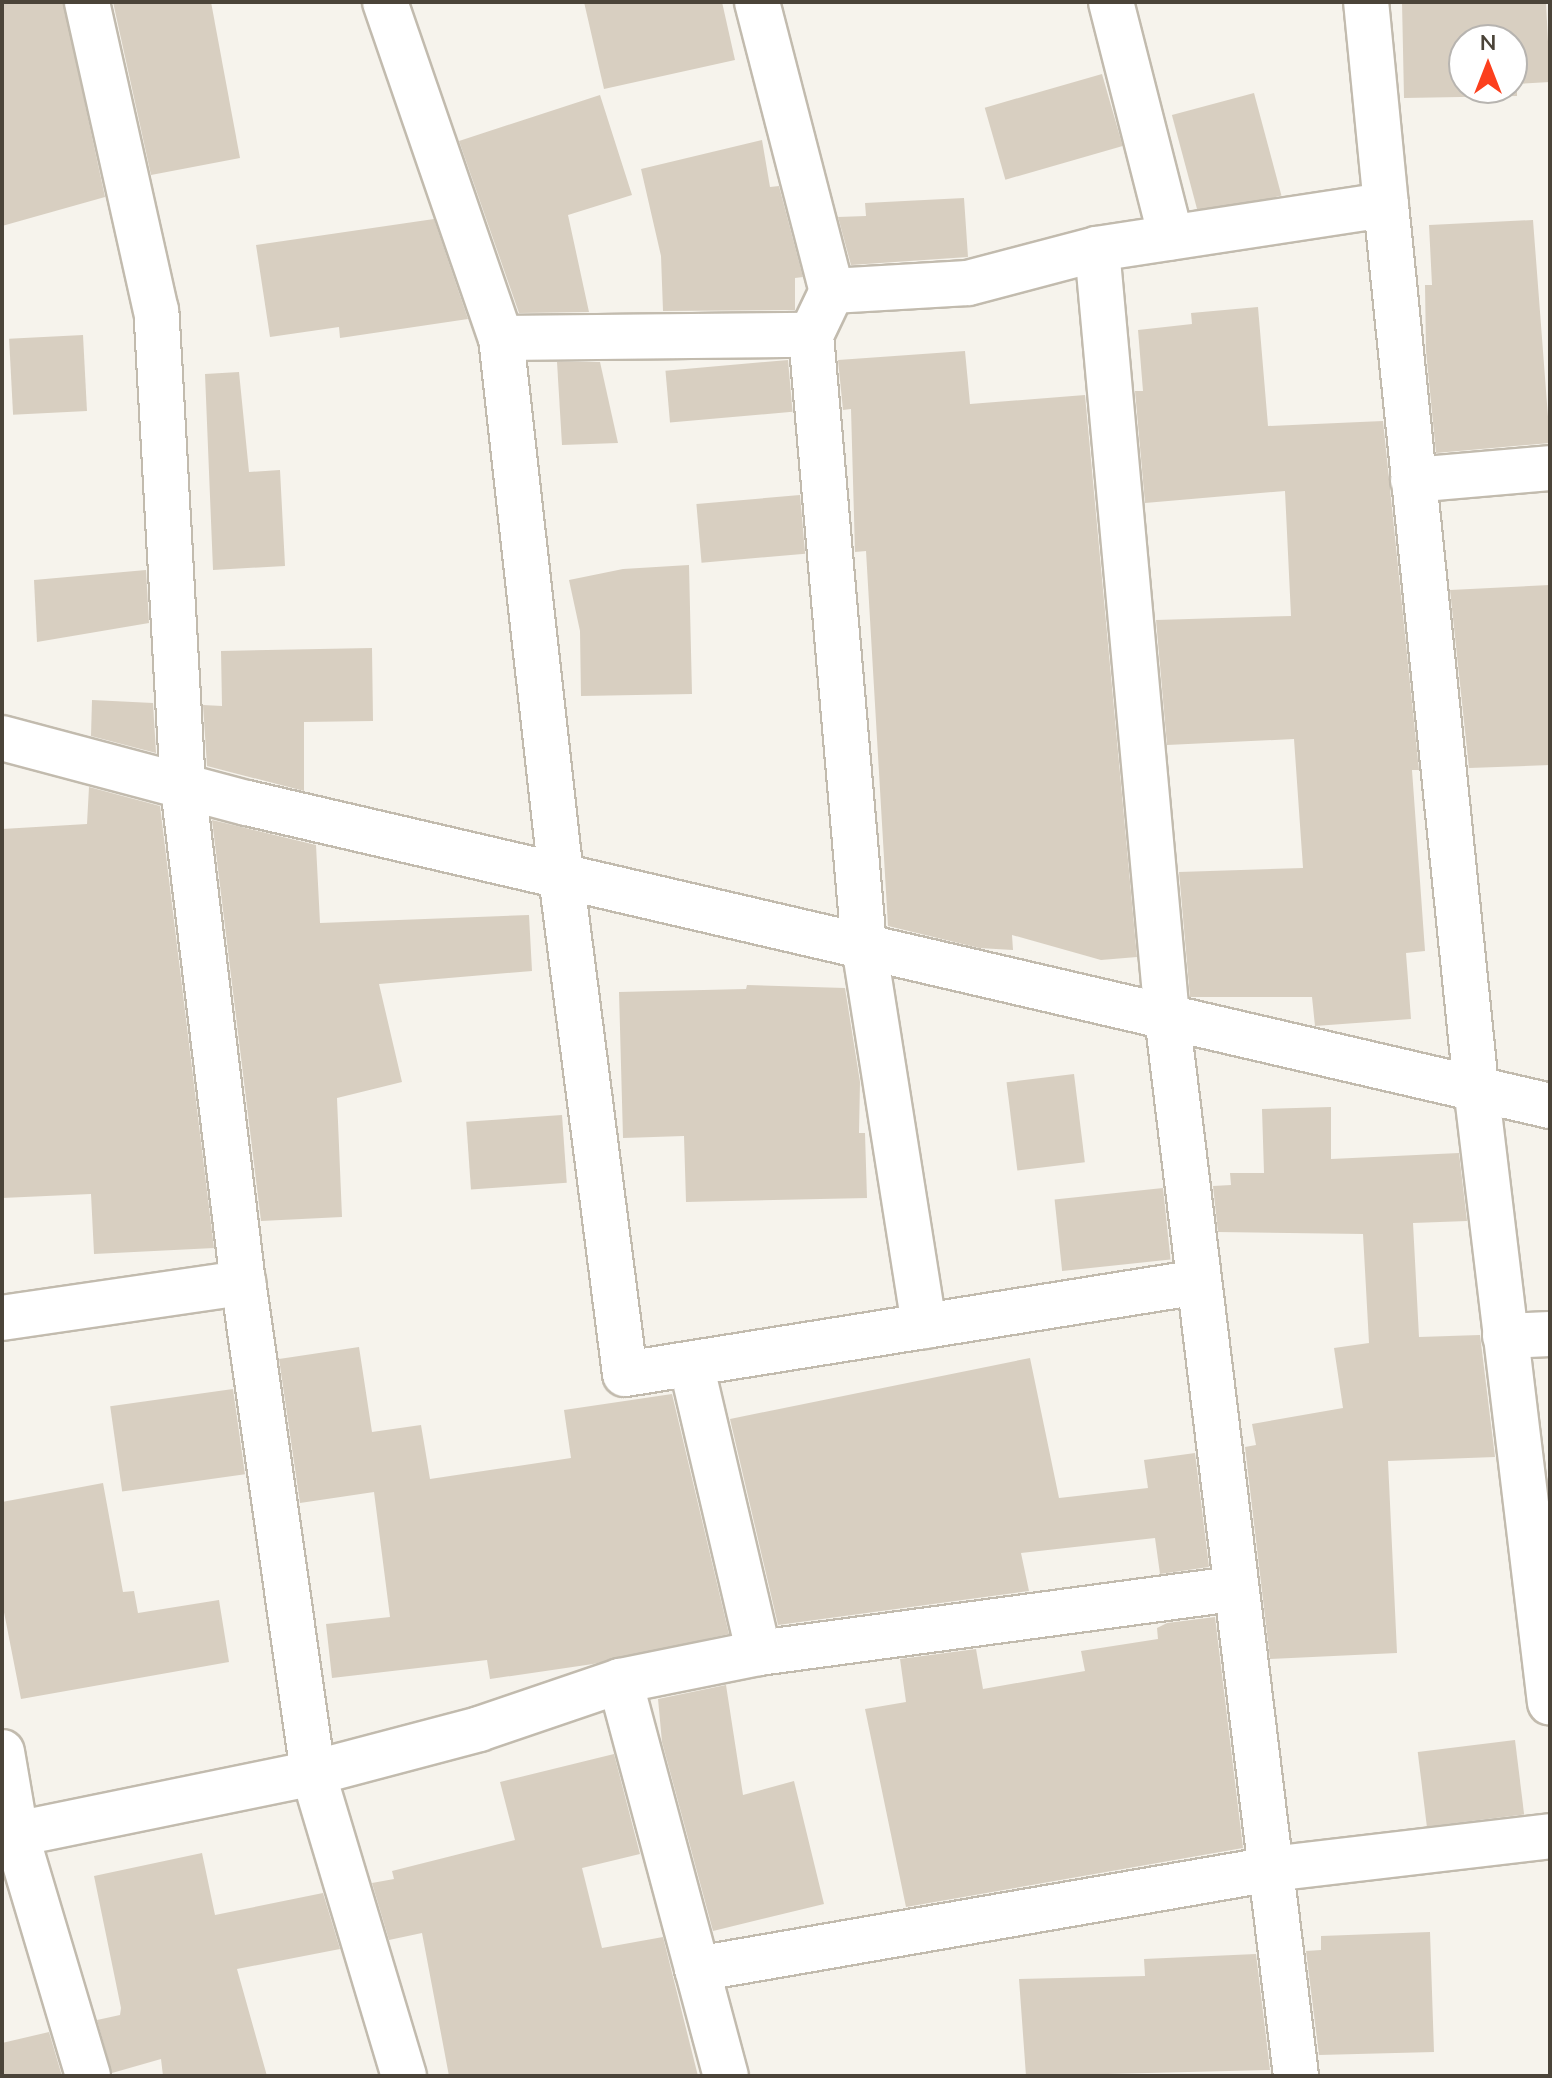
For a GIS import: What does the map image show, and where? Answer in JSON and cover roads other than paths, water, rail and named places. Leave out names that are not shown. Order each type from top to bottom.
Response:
[{"type":"street","points":[[87,2],[156,311],[183,787],[243,1283],[313,1773],[404,2076]]},
{"type":"street","points":[[385,2],[501,338],[561,876],[625,1374],[1199,1282]]},
{"type":"street","points":[[757,2],[832,291],[811,335],[864,946],[924,1326]]},
{"type":"street","points":[[1111,2],[1171,237]]},
{"type":"street","points":[[1366,2],[1476,1087],[1550,1703]]},
{"type":"street","points":[[832,291],[968,283],[1097,249],[1386,205]]},
{"type":"street","points":[[1097,249],[1167,1016],[1296,2076]]},
{"type":"street","points":[[501,338],[811,335]]},
{"type":"street","points":[[1413,480],[1550,468]]},
{"type":"street","points":[[2,738],[183,787],[1550,1106]]},
{"type":"street","points":[[2,1318],[243,1283]]},
{"type":"street","points":[[1505,1336],[1550,1334]]},
{"type":"street","points":[[691,1364],[759,1653]]},
{"type":"street","points":[[9,1835],[313,1773],[479,1729],[620,1681],[759,1653],[1235,1589]]},
{"type":"street","points":[[620,1681],[726,2076]]},
{"type":"street","points":[[2,1752],[9,1835],[88,2076]]},
{"type":"street","points":[[697,1969],[1271,1869],[1550,1836]]}]
